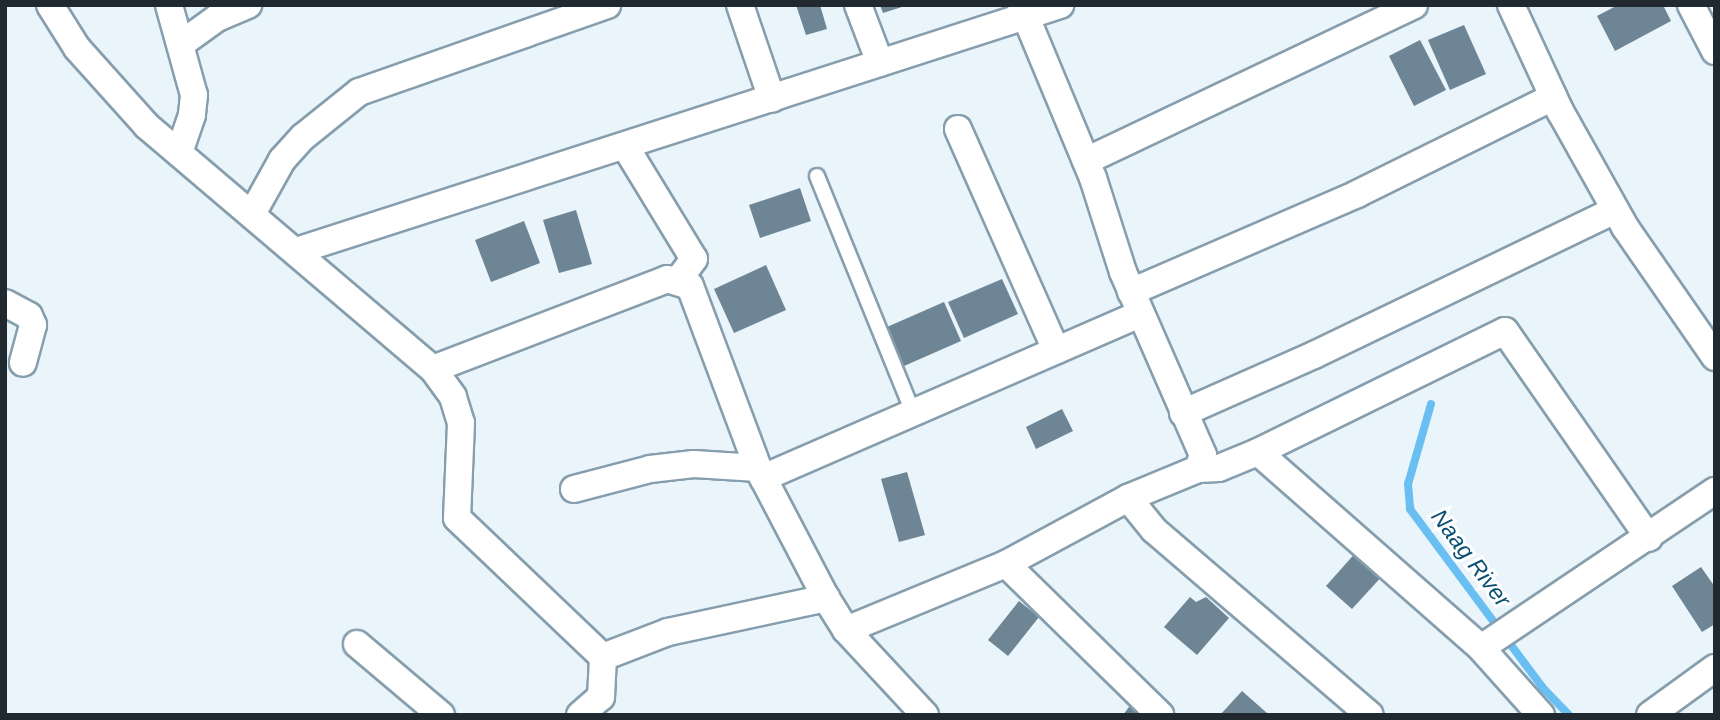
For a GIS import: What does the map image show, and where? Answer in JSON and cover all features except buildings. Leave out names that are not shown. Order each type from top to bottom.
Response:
[{"type":"street","points":[[50,5],[77,48],[147,126],[433,369],[453,397],[461,423],[457,518],[603,657],[608,706],[580,715]]},
{"type":"street","points":[[169,5],[194,95],[192,116],[178,153]]},
{"type":"street","points":[[181,44],[217,18],[248,5]]},
{"type":"street","points":[[252,215],[282,160],[303,137],[359,92],[607,5]]},
{"type":"street","points":[[740,5],[772,99]]},
{"type":"street","points":[[858,5],[880,63]]},
{"type":"street","points":[[296,251],[469,192],[772,99],[1024,11],[1060,5]]},
{"type":"street","points":[[1086,161],[1414,5]]},
{"type":"street","points":[[1511,5],[1553,97],[1615,210],[1715,357]]},
{"type":"street","points":[[1691,5],[1715,51]]},
{"type":"street","points":[[1024,11],[1086,161],[1136,303],[1203,455],[1198,469]]},
{"type":"street","points":[[574,489],[650,469],[694,464],[760,473],[913,412],[1056,350],[1136,303],[1553,97]]},
{"type":"street","points":[[958,129],[1056,350]]},
{"type":"street","points":[[625,146],[694,259],[679,279]]},
{"type":"street","points":[[1184,413],[1314,355],[1615,210]]},
{"type":"street","points":[[433,369],[667,279],[679,279],[690,286],[708,326],[760,473],[827,598],[846,630],[925,715]]},
{"type":"street","points":[[5,303],[29,316],[33,325],[23,363]]},
{"type":"street","points":[[846,630],[1006,564],[1128,498],[1198,469],[1219,468],[1258,452],[1505,331],[1648,538]]},
{"type":"street","points":[[1258,452],[1488,644],[1541,715]]},
{"type":"street","points":[[1488,644],[1715,492]]},
{"type":"street","points":[[1128,498],[1154,530],[1370,715]]},
{"type":"street","points":[[1006,564],[1160,715]]},
{"type":"street","points":[[603,657],[668,632],[827,598]]},
{"type":"street","points":[[357,644],[441,715]]},
{"type":"street","points":[[1650,715],[1715,668]]},
{"type":"lane","points":[[817,176],[913,412]]},
{"type":"waterway","name":"Naag River","points":[[1431,404],[1408,484],[1410,509],[1542,687],[1569,715]]}]
